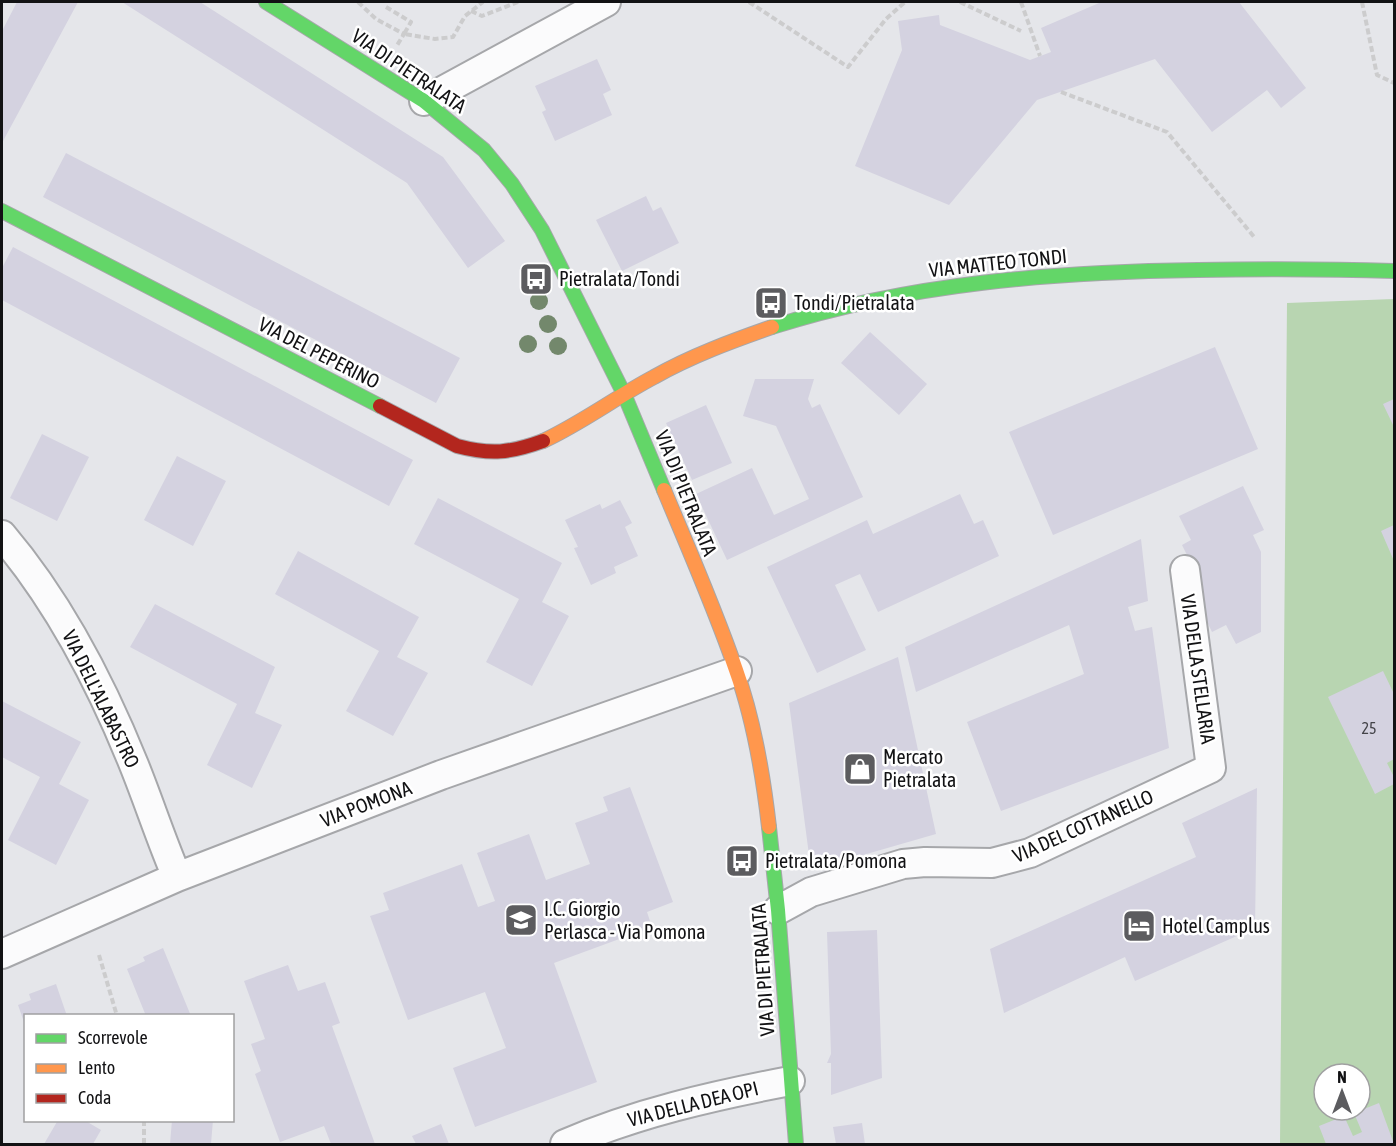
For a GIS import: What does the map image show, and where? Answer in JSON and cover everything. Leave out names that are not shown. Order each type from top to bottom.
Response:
[{"type":"street","name":"VIA DI PIETRALATA","points":[[266,2],[424,101],[484,150],[518,193],[542,230],[624,394],[737,671],[754,731],[765,789],[778,910],[789,1081],[796,1144]]},
{"type":"street","points":[[424,101],[606,2]]},
{"type":"street","name":"VIA DEL PEPERINO","points":[[2,211],[457,446],[506,452],[530,445],[580,421],[624,394]]},
{"type":"street","name":"VIA MATTEO TONDI","points":[[624,394],[676,366],[788,322],[873,300],[937,289],[1029,277],[1112,272],[1288,269],[1395,271]]},
{"type":"street","name":"VIA DELL'ALABASTRO","points":[[2,535],[42,588],[73,638],[103,695],[134,766],[159,835],[177,876]]},
{"type":"street","name":"VIA DELLA STELLARIA","points":[[1185,570],[1211,768]]},
{"type":"street","name":"VIA POMONA","points":[[2,954],[177,876],[441,775],[737,671]]},
{"type":"street","name":"VIA DEL COTTANELLO","points":[[778,910],[811,892],[903,864],[992,863],[1030,853],[1211,768]]},
{"type":"street","name":"VIA DELLA DEA OPI","points":[[565,1144],[658,1111],[714,1096],[789,1081]]},
{"type":"path","points":[[358,2],[376,19],[404,34],[435,39],[453,37],[465,16],[483,2]]},
{"type":"path","points":[[471,11],[482,16],[518,2]]},
{"type":"path","points":[[749,2],[848,67],[886,19],[906,2]]},
{"type":"path","points":[[960,2],[1021,31]]},
{"type":"path","points":[[1021,2],[1040,56]]},
{"type":"path","points":[[1362,2],[1377,75],[1395,83]]},
{"type":"path","points":[[386,7],[411,22],[396,48]]},
{"type":"path","points":[[1061,92],[1167,132],[1262,245]]},
{"type":"path","points":[[99,955],[116,1014]]},
{"type":"path","points":[[144,1122],[144,1144]]},
{"type":"green space","points":[[1394,299],[1394,1144],[1280,1144],[1287,303]]},
{"type":"building","points":[[17,2],[78,2],[2,143],[2,31]]},
{"type":"building","points":[[122,2],[200,2],[443,157],[505,241],[468,268],[407,183]]},
{"type":"building","points":[[1098,2],[1239,2],[1306,88],[1281,108],[1267,90],[1212,132],[1155,59],[1037,100],[949,205],[855,166],[902,50],[898,21],[939,15],[940,25],[1030,60],[1051,52],[1041,28]]},
{"type":"building","points":[[597,59],[611,90],[603,94],[612,115],[555,141],[542,112],[546,110],[535,86]]},
{"type":"building","points":[[66,153],[460,358],[436,403],[43,197]]},
{"type":"building","points":[[646,196],[653,211],[661,207],[679,243],[622,271],[596,220]]},
{"type":"building","points":[[13,247],[413,460],[389,506],[2,300],[2,268]]},
{"type":"building","points":[[870,332],[927,384],[899,415],[841,363]]},
{"type":"building","points":[[1215,347],[1258,449],[1053,535],[1009,432]]},
{"type":"building","points":[[755,379],[814,379],[808,399],[812,408],[820,404],[863,497],[727,560],[696,494],[752,468],[774,515],[809,499],[776,426],[743,416]]},
{"type":"building","points":[[1394,399],[1394,427],[1383,404]]},
{"type":"building","points":[[706,405],[732,463],[692,480],[666,423]]},
{"type":"building","points":[[42,434],[89,457],[57,521],[10,498]]},
{"type":"building","points":[[177,456],[226,481],[193,546],[144,520]]},
{"type":"building","points":[[1243,486],[1264,530],[1253,535],[1261,552],[1261,632],[1236,644],[1226,625],[1212,632],[1188,582],[1198,577],[1182,545],[1191,540],[1179,516]]},
{"type":"building","points":[[960,494],[974,524],[983,520],[999,556],[878,612],[860,574],[835,585],[866,650],[817,673],[767,567],[867,520],[873,534]]},
{"type":"building","points":[[438,498],[562,563],[542,602],[569,616],[532,686],[486,662],[519,599],[414,544]]},
{"type":"building","points":[[620,500],[632,523],[625,527],[638,556],[614,567],[616,573],[591,585],[574,548],[578,547],[565,520],[600,504],[602,509]]},
{"type":"building","points":[[1394,525],[1394,561],[1381,531]]},
{"type":"building","points":[[1141,539],[1148,601],[1128,607],[1135,631],[1152,627],[1169,748],[1001,811],[967,722],[1084,674],[1069,625],[916,692],[905,647]]},
{"type":"building","points":[[298,551],[419,617],[397,657],[428,673],[393,736],[346,711],[379,651],[275,594]]},
{"type":"building","points":[[155,604],[275,667],[255,713],[282,725],[252,788],[207,765],[237,704],[130,647]]},
{"type":"building","name":"Mercato Pietralata","points":[[898,657],[936,834],[811,870],[789,703]]},
{"type":"building","points":[[1383,671],[1394,694],[1394,759],[1387,763],[1394,777],[1394,784],[1375,794],[1328,697]]},
{"type":"building","points":[[2,701],[81,742],[59,784],[89,800],[56,865],[8,840],[40,777],[2,757]]},
{"type":"building","points":[[630,787],[673,902],[647,912],[652,927],[554,963],[597,1082],[475,1127],[453,1068],[506,1048],[485,992],[408,1020],[370,916],[389,910],[383,893],[462,864],[478,907],[495,901],[477,853],[529,834],[546,880],[590,864],[575,823],[608,811],[603,797]]},
{"type":"building","name":"Hotel Camplus","points":[[1257,788],[1255,928],[1135,981],[1125,957],[1004,1013],[990,949],[1196,857],[1182,823]]},
{"type":"building","points":[[877,930],[882,1078],[831,1095],[831,1063],[827,1063],[831,1054],[827,932]]},
{"type":"building","points":[[163,948],[190,1014],[145,1014],[127,969],[145,961],[143,957]]},
{"type":"building","points":[[288,965],[298,991],[325,982],[340,1023],[332,1026],[375,1144],[331,1144],[324,1126],[280,1142],[255,1074],[261,1071],[251,1044],[265,1039],[244,981]]},
{"type":"building","points":[[56,984],[66,1014],[24,1014],[24,1022],[18,1005],[31,1000],[29,994]]},
{"type":"building","points":[[1379,1103],[1394,1144],[1326,1144],[1319,1126],[1329,1122],[1347,1122],[1353,1136],[1362,1132],[1358,1122],[1372,1122],[1372,1106]]},
{"type":"building","points":[[57,1122],[87,1122],[101,1130],[93,1144],[44,1144]]},
{"type":"building","points":[[172,1122],[213,1122],[211,1144],[170,1144]]},
{"type":"building","points":[[862,1123],[865,1144],[836,1144],[833,1127]]},
{"type":"building","points":[[441,1124],[449,1144],[416,1144],[412,1136]]},
{"type":"traffic: fast","points":[[266,2],[424,101],[484,150],[512,184],[542,230],[624,394],[664,490]]},
{"type":"traffic: fast","points":[[2,211],[380,406]]},
{"type":"traffic: fast","points":[[772,327],[824,312],[929,290],[1036,277],[1198,270],[1394,271]]},
{"type":"traffic: fast","points":[[769,827],[778,910],[796,1144]]},
{"type":"traffic: slow","points":[[543,441],[682,362],[772,327]]},
{"type":"traffic: slow","points":[[664,490],[711,602],[748,708],[757,747],[769,827]]},
{"type":"traffic: jam","points":[[380,406],[457,446],[469,449],[490,452],[510,450],[543,441]]},
{"type":"place","name":"Pietralata/Tondi","points":[[536,279]]},
{"type":"place","name":"Tondi/Pietralata","points":[[771,303]]},
{"type":"place","name":"Mercato Pietralata","points":[[860,769]]},
{"type":"place","name":"Pietralata/Pomona","points":[[742,861]]},
{"type":"place","name":"I.C. Giorgio Perlasca - Via Pomona","points":[[521,920]]},
{"type":"place","name":"Hotel Camplus","points":[[1139,926]]}]
